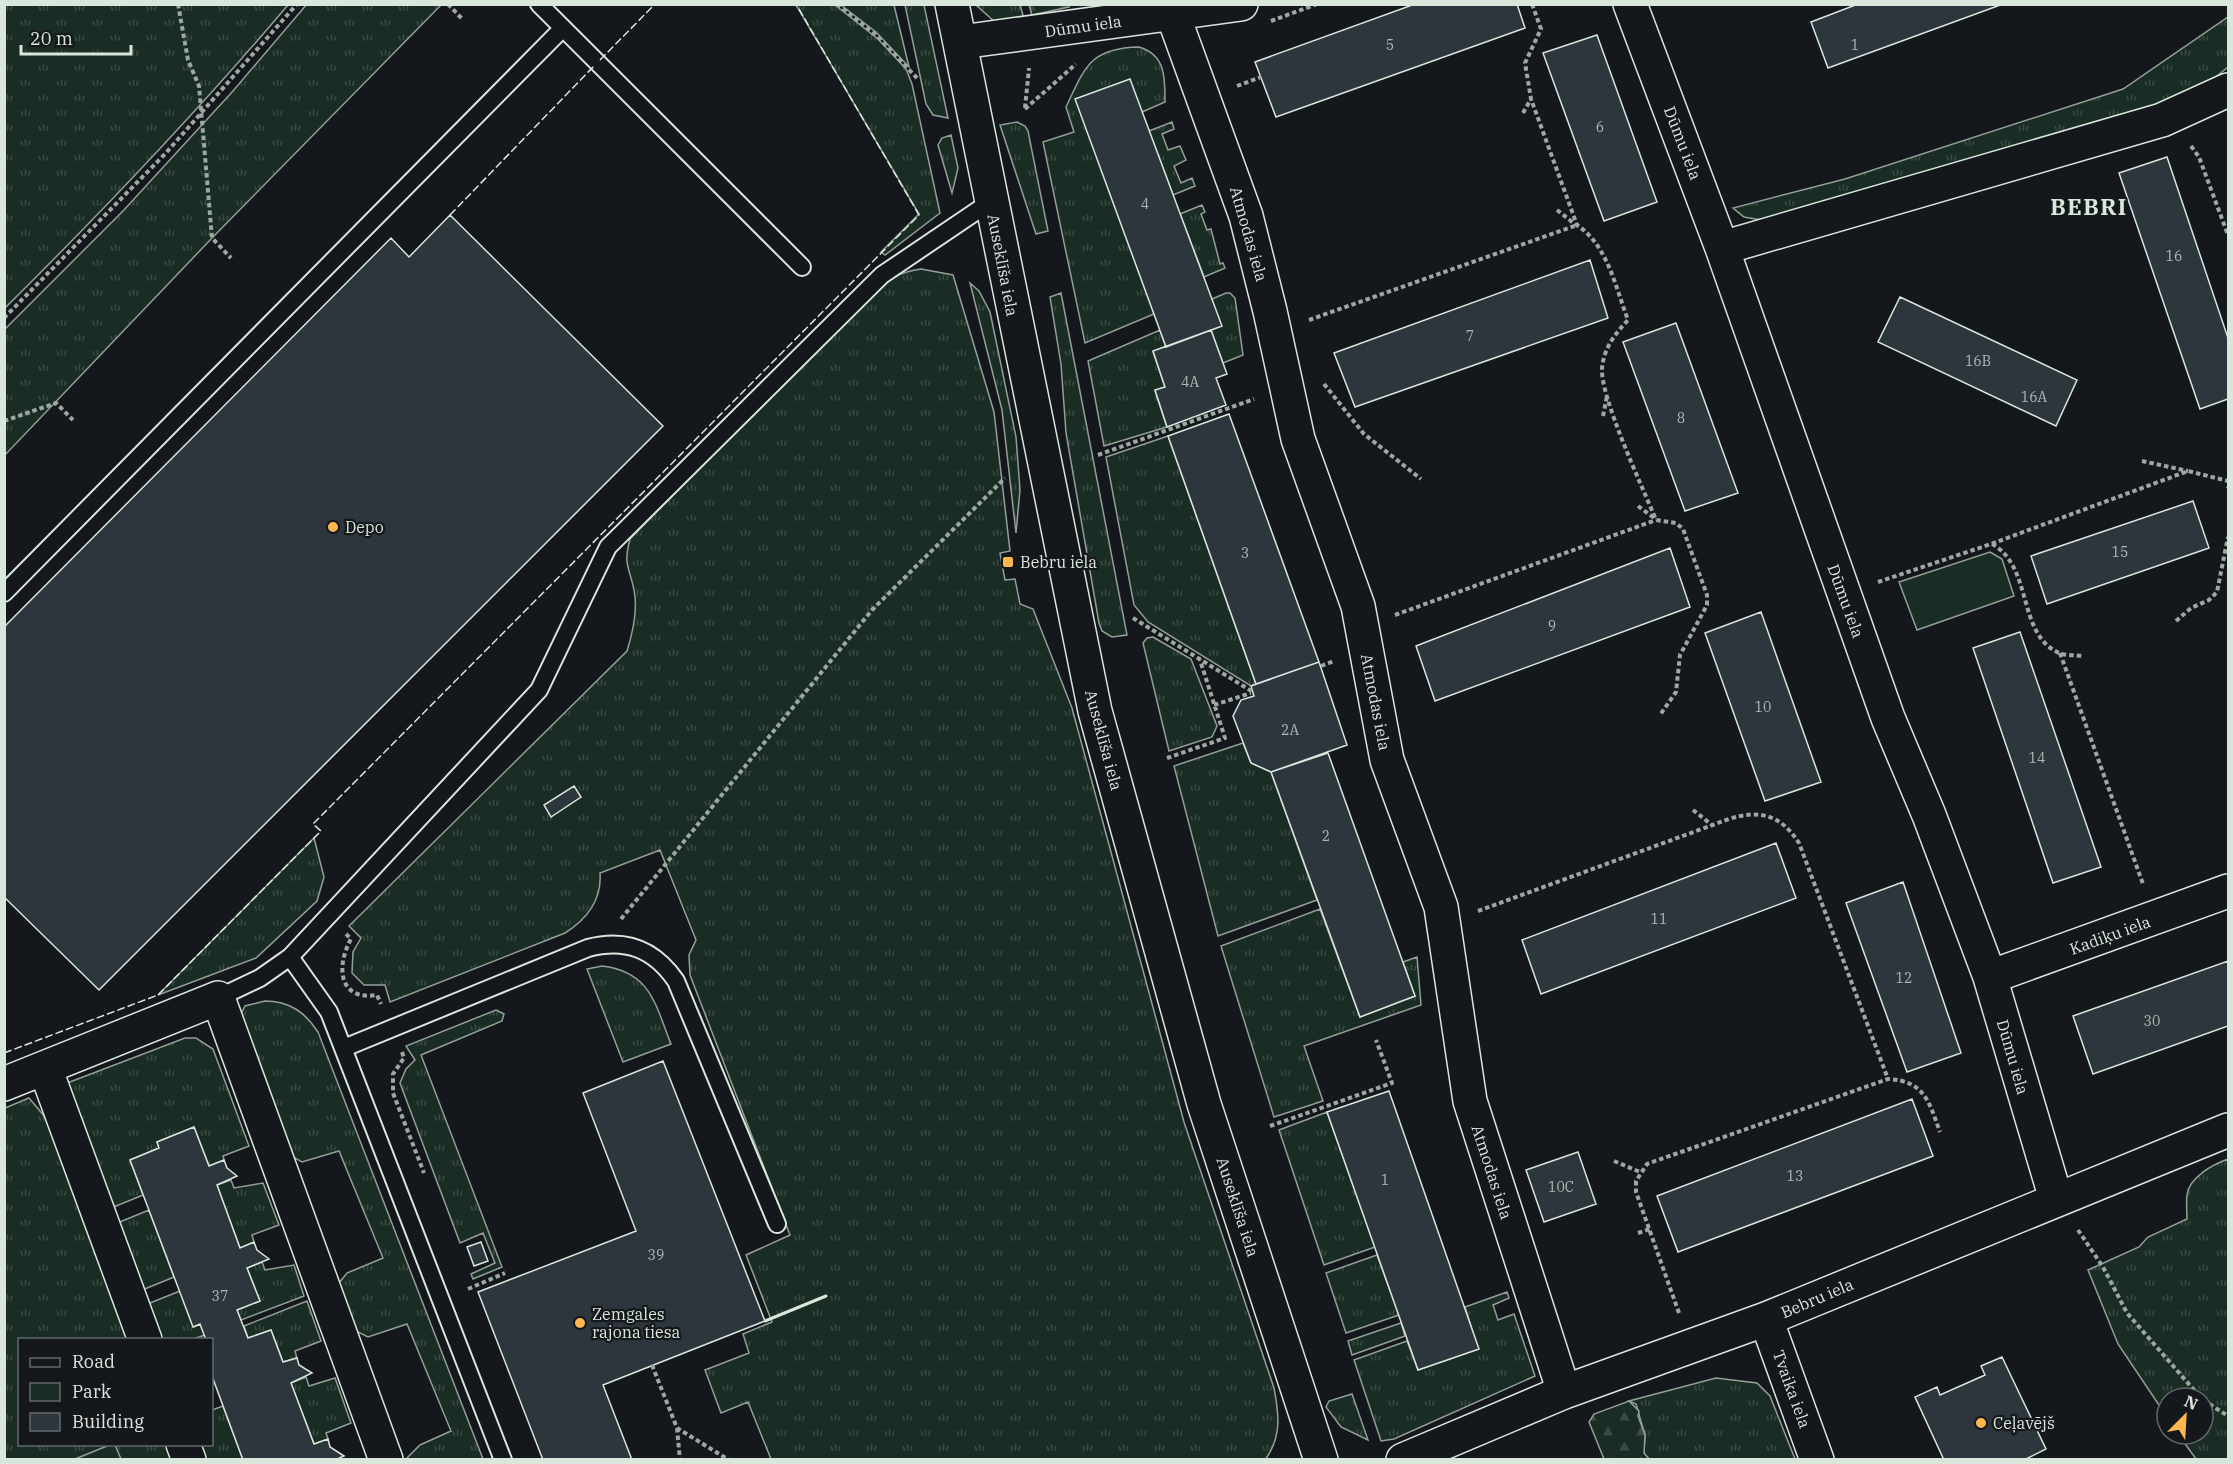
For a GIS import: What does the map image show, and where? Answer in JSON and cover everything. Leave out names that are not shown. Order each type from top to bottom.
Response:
[{"type":"street","name":"Auseklīša iela","points":[[952,4],[990,202],[1095,711],[1204,1104],[1322,1460]]},
{"type":"street","name":"Dūmu iela","points":[[1630,4],[1722,248],[1888,718],[1925,804],[1990,977],[2056,1199]]},
{"type":"street","name":"Dūmu iela","points":[[961,42],[1173,15],[1253,14]]},
{"type":"street","name":"Atmodas iela","points":[[1173,15],[1246,216],[1270,311],[1291,414],[1358,606],[1387,760],[1441,907],[1462,1064],[1470,1101],[1564,1392]]},
{"type":"street","points":[[1722,248],[2162,120],[2229,90]]},
{"type":"street","name":"Kadiķu iela","points":[[1990,977],[2229,891]]},
{"type":"street","points":[[4,1084],[218,998],[386,1460]]},
{"type":"street","points":[[45,1068],[144,1338]]},
{"type":"street","name":"Bebru iela","points":[[1403,1460],[1564,1392],[1766,1319],[2056,1199],[2229,1131]]},
{"type":"street","name":"Tvaika iela","points":[[1766,1319],[1817,1460]]},
{"type":"lane","points":[[539,4],[802,267]]},
{"type":"lane","points":[[4,593],[562,28]]},
{"type":"lane","points":[[218,998],[260,978],[290,957],[539,690],[608,547],[882,275],[990,202]]},
{"type":"lane","points":[[344,1048],[600,945],[624,944],[649,952],[663,964],[676,981],[777,1224]]},
{"type":"lane","points":[[290,957],[321,996],[344,1048],[503,1460]]},
{"type":"path","points":[[178,4],[188,60],[199,86],[212,238],[231,258]]},
{"type":"path","points":[[4,318],[64,260],[202,114],[297,4]]},
{"type":"path","points":[[448,4],[463,20]]},
{"type":"path","points":[[837,4],[877,36],[917,78]]},
{"type":"path","points":[[1253,14],[1317,4]]},
{"type":"path","points":[[1532,4],[1541,29],[1524,63],[1531,99],[1577,225]]},
{"type":"path","points":[[1025,109],[1081,60]]},
{"type":"path","points":[[1229,88],[1261,76]]},
{"type":"path","points":[[1523,113],[1531,99]]},
{"type":"path","points":[[1557,210],[1589,233],[1602,251],[1628,320],[1618,331],[1604,356],[1602,370],[1607,396],[1656,520]]},
{"type":"path","points":[[1303,325],[1312,319],[1577,225]]},
{"type":"path","points":[[1319,378],[1364,434],[1421,479]]},
{"type":"path","points":[[1253,388],[1256,409]]},
{"type":"path","points":[[1603,416],[1607,396]]},
{"type":"path","points":[[1098,455],[1254,399]]},
{"type":"path","points":[[4,422],[56,403],[73,420]]},
{"type":"path","points":[[2142,461],[2229,481]]},
{"type":"path","points":[[1837,576],[1871,585],[1991,544],[2188,471]]},
{"type":"path","points":[[600,945],[872,610],[1005,478]]},
{"type":"path","points":[[1638,507],[1656,520],[1676,523],[1683,529],[1707,595],[1707,605],[1684,644],[1678,664],[1676,692],[1660,715]]},
{"type":"path","points":[[1321,666],[1385,642],[1384,630],[1387,624],[1401,612],[1656,520]]},
{"type":"path","points":[[2176,621],[2190,608],[2209,600],[2217,592],[2229,537]]},
{"type":"path","points":[[1991,544],[2007,554],[2014,565],[2035,627],[2043,639],[2060,653],[2143,878],[2144,889]]},
{"type":"path","points":[[1133,618],[1252,692],[1214,705]]},
{"type":"path","points":[[2060,653],[2084,656]]},
{"type":"path","points":[[1167,758],[1225,738],[1200,660]]},
{"type":"path","points":[[1693,810],[1712,825]]},
{"type":"path","points":[[1475,913],[1483,907],[1712,825],[1754,813],[1780,821],[1791,831],[1805,858],[1888,1079]]},
{"type":"path","points":[[329,917],[351,939],[342,958],[341,970],[348,988],[369,996],[377,995],[404,1058],[393,1074],[393,1093],[426,1180]]},
{"type":"path","points":[[1270,1126],[1392,1083],[1376,1040]]},
{"type":"path","points":[[1690,1346],[1636,1192],[1636,1181],[1647,1164],[1888,1079],[1909,1082],[1918,1088],[1928,1100],[1940,1132]]},
{"type":"path","points":[[1614,1161],[1640,1172]]},
{"type":"path","points":[[2056,1199],[2103,1267],[2127,1313],[2191,1386]]},
{"type":"path","points":[[1638,1233],[1650,1229]]},
{"type":"path","points":[[468,1288],[505,1273]]},
{"type":"path","points":[[464,1278],[472,1299]]},
{"type":"path","points":[[652,1365],[677,1428],[680,1460]]},
{"type":"path","points":[[2215,1407],[2229,1416]]},
{"type":"path","points":[[677,1428],[729,1460]]},
{"type":"green space","points":[[5,4],[288,5],[150,160],[5,308]]},
{"type":"green space","points":[[307,4],[441,5],[212,238],[5,455],[5,329],[123,211],[233,91]]},
{"type":"green space","points":[[796,5],[835,5],[878,39],[906,69],[912,84],[940,213],[885,255],[881,252],[919,214]]},
{"type":"green space","points":[[841,5],[894,5],[909,67],[876,32]]},
{"type":"green space","points":[[905,5],[924,5],[948,118],[933,115],[926,104]]},
{"type":"green space","points":[[976,5],[1020,5],[1026,26],[996,23]]},
{"type":"green space","points":[[1029,5],[1068,5],[1069,7],[1032,15]]},
{"type":"green space","points":[[2228,17],[2228,67],[2207,84],[2161,104],[1761,220],[1744,217],[1733,208],[1845,179],[2123,89]]},
{"type":"green space","points":[[1139,47],[1148,51],[1159,62],[1165,84],[1165,102],[1142,112],[1154,314],[1085,343],[1043,142],[1074,132],[1066,107],[1091,62],[1110,51]]},
{"type":"green space","points":[[1017,122],[1025,126],[1028,131],[1048,231],[1036,234],[1000,125]]},
{"type":"green space","points":[[1172,122],[1174,129],[1162,134],[1168,150],[1180,146],[1186,160],[1174,166],[1181,183],[1192,178],[1195,186],[1173,195],[1149,131]]},
{"type":"green space","points":[[951,135],[958,168],[952,193],[938,145],[942,138]]},
{"type":"green space","points":[[1202,205],[1205,212],[1201,214],[1207,230],[1211,229],[1220,264],[1223,263],[1225,268],[1204,277],[1180,214]]},
{"type":"green space","points":[[921,269],[953,275],[994,412],[1010,551],[1000,553],[1005,580],[1015,579],[1020,604],[1033,609],[1072,708],[1184,1122],[1274,1388],[1277,1434],[1265,1460],[771,1459],[748,1402],[721,1413],[705,1370],[749,1353],[743,1334],[772,1322],[746,1255],[790,1235],[690,975],[689,955],[696,940],[660,850],[600,873],[598,892],[592,908],[580,922],[565,933],[390,1002],[385,985],[364,985],[352,973],[353,952],[361,938],[349,926],[627,651],[635,613],[634,590],[627,560],[630,539],[872,292],[895,277]]},
{"type":"green space","points":[[970,283],[979,291],[990,312],[1016,437],[1020,490],[1016,533],[1002,410]]},
{"type":"green space","points":[[1061,293],[1127,635],[1112,637],[1102,631],[1099,623],[1066,433],[1061,364],[1050,297]]},
{"type":"green space","points":[[1230,293],[1235,298],[1243,355],[1223,363],[1211,330],[1212,299]]},
{"type":"green space","points":[[1160,330],[1166,347],[1153,352],[1165,387],[1155,391],[1167,427],[1104,446],[1088,361]]},
{"type":"green space","points":[[1168,436],[1256,684],[1251,686],[1148,622],[1134,605],[1106,457]]},
{"type":"green space","points":[[1990,552],[2002,559],[2014,596],[1917,630],[1899,582]]},
{"type":"green space","points":[[1153,637],[1191,659],[1217,726],[1212,737],[1169,751],[1143,643],[1147,638]]},
{"type":"green space","points":[[1243,743],[1251,763],[1271,772],[1317,900],[1218,936],[1174,766]]},
{"type":"green space","points":[[314,838],[324,877],[317,901],[256,958],[158,995]]},
{"type":"green space","points":[[1320,909],[1360,1017],[1415,996],[1403,962],[1417,957],[1421,1005],[1304,1046],[1323,1101],[1274,1117],[1221,946]]},
{"type":"green space","points":[[602,966],[618,969],[631,975],[649,992],[671,1044],[623,1062],[587,969]]},
{"type":"green space","points":[[265,1001],[282,1003],[296,1009],[318,1032],[483,1459],[406,1459],[420,1445],[451,1431],[407,1324],[368,1337],[354,1330],[339,1283],[347,1273],[383,1258],[339,1151],[302,1162],[293,1157],[241,1014],[245,1006]]},
{"type":"green space","points":[[496,1010],[504,1014],[502,1021],[421,1055],[502,1267],[473,1279],[471,1274],[495,1263],[483,1233],[460,1243],[400,1083],[406,1069],[415,1060],[406,1046]]},
{"type":"green space","points":[[185,1038],[196,1038],[213,1049],[249,1146],[223,1156],[224,1160],[209,1166],[194,1127],[157,1142],[159,1148],[130,1160],[143,1195],[104,1211],[62,1085]]},
{"type":"green space","points":[[29,1098],[45,1117],[131,1338],[18,1338],[18,1446],[171,1446],[177,1459],[5,1460],[5,1108]]},
{"type":"green space","points":[[1327,1112],[1375,1247],[1324,1265],[1279,1130]]},
{"type":"green space","points":[[2228,1159],[2228,1459],[2196,1459],[2187,1446],[2215,1446],[2215,1386],[2155,1386],[2155,1399],[2118,1344],[2088,1270],[2139,1247],[2148,1237],[2187,1219],[2187,1195],[2192,1182],[2216,1164]]},
{"type":"green space","points":[[231,1180],[234,1188],[263,1183],[279,1225],[252,1235],[254,1242],[240,1248],[217,1185]]},
{"type":"green space","points":[[149,1210],[174,1277],[135,1293],[110,1226]]},
{"type":"green space","points":[[1377,1255],[1399,1315],[1346,1333],[1326,1273]]},
{"type":"green space","points":[[262,1262],[265,1270],[294,1265],[304,1296],[241,1320],[237,1310],[260,1301],[247,1268]]},
{"type":"green space","points":[[180,1291],[194,1327],[200,1324],[205,1335],[196,1338],[153,1338],[140,1307]]},
{"type":"green space","points":[[1507,1292],[1509,1298],[1493,1305],[1498,1320],[1514,1314],[1535,1376],[1394,1439],[1381,1441],[1354,1360],[1407,1341],[1418,1370],[1478,1349],[1465,1307]]},
{"type":"green space","points":[[307,1301],[321,1341],[295,1351],[297,1358],[283,1362],[271,1330],[248,1338],[244,1326]]},
{"type":"green space","points":[[1401,1323],[1405,1336],[1352,1355],[1348,1341]]},
{"type":"green space","points":[[306,1377],[309,1386],[335,1378],[351,1423],[326,1433],[328,1439],[314,1444],[291,1383]]},
{"type":"green space","points":[[1716,1378],[1757,1383],[1770,1396],[1795,1459],[1649,1459],[1644,1453],[1645,1435],[1636,1404],[1629,1401]]},
{"type":"green space","points":[[1352,1394],[1368,1440],[1341,1427],[1326,1407],[1329,1401]]},
{"type":"green space","points":[[1629,1401],[1639,1411],[1638,1416],[1645,1435],[1644,1453],[1649,1459],[1604,1459],[1589,1422],[1594,1414]]},
{"type":"green space","points":[[223,1406],[243,1459],[198,1459],[193,1446],[213,1446],[213,1410]]},
{"type":"green space","points":[[107,1446],[115,1446],[121,1459],[75,1459]]},
{"type":"building","points":[[1415,4],[1517,4],[1525,28],[1276,117],[1255,62]]},
{"type":"building","points":[[1858,4],[2003,4],[1828,68],[1811,22]]},
{"type":"building","points":[[1597,35],[1657,202],[1604,221],[1543,53]]},
{"type":"building","points":[[1130,79],[1222,326],[1166,347],[1075,99]]},
{"type":"building","points":[[2167,157],[2228,338],[2228,399],[2200,409],[2119,173]]},
{"type":"building","name":"Depo","points":[[450,215],[663,426],[99,990],[4,897],[4,627],[391,238],[409,257]]},
{"type":"building","points":[[1590,260],[1608,318],[1355,407],[1334,353]]},
{"type":"building","points":[[1900,297],[2077,380],[2056,426],[1878,342]]},
{"type":"building","points":[[1676,323],[1738,493],[1685,511],[1623,342]]},
{"type":"building","points":[[1211,330],[1227,374],[1216,378],[1226,405],[1167,427],[1155,390],[1165,387],[1153,351]]},
{"type":"building","points":[[1229,414],[1319,662],[1256,684],[1168,436]]},
{"type":"building","points":[[2193,501],[2209,548],[2047,604],[2031,556]]},
{"type":"building","points":[[1670,548],[1690,607],[1435,701],[1416,646]]},
{"type":"building","points":[[1761,612],[1821,782],[1765,801],[1705,633]]},
{"type":"building","points":[[2020,632],[2101,867],[2053,883],[1973,648]]},
{"type":"building","points":[[1319,662],[1347,745],[1271,772],[1251,763],[1233,716],[1241,700],[1254,696],[1251,686]]},
{"type":"building","points":[[1328,753],[1415,996],[1360,1017],[1271,772]]},
{"type":"building","points":[[574,786],[581,797],[551,817],[544,805]]},
{"type":"building","points":[[1776,843],[1796,898],[1541,994],[1522,940]]},
{"type":"building","points":[[1903,882],[1961,1053],[1907,1072],[1846,903]]},
{"type":"building","points":[[2228,961],[2228,1026],[2093,1074],[2073,1016]]},
{"type":"building","points":[[663,1061],[765,1321],[603,1385],[632,1460],[543,1460],[478,1292],[636,1231],[583,1093]]},
{"type":"building","points":[[1389,1091],[1479,1349],[1418,1370],[1327,1112]]},
{"type":"building","points":[[1912,1099],[1933,1156],[1678,1252],[1657,1196]]},
{"type":"building","points":[[194,1127],[209,1166],[224,1160],[227,1168],[237,1176],[217,1185],[240,1248],[254,1242],[257,1250],[269,1259],[247,1268],[260,1301],[237,1310],[248,1338],[271,1330],[283,1362],[297,1358],[299,1365],[312,1373],[291,1383],[314,1444],[328,1439],[330,1447],[344,1456],[335,1460],[243,1460],[213,1379],[213,1338],[205,1338],[200,1324],[193,1327],[130,1160],[159,1148],[157,1142]]},
{"type":"building","points":[[1578,1152],[1596,1204],[1544,1222],[1526,1170]]},
{"type":"building","points":[[481,1242],[488,1261],[474,1266],[467,1247]]},
{"type":"building","name":"Ceļavējš","points":[[2002,1357],[2046,1449],[2024,1460],[1944,1460],[1915,1397],[1937,1387],[1940,1395],[1985,1375],[1981,1366]]},
{"type":"fence","points":[[600,60],[655,4]]},
{"type":"fence","points":[[4,1053],[158,995],[321,831],[313,824],[919,215],[796,4]]},
{"type":"fence","points":[[450,215],[594,66]]},
{"type":"wall","points":[[765,1321],[826,1296]]},
{"type":"place","name":"Depo","points":[[333,527]]},
{"type":"place","name":"Bebru iela","points":[[1008,562]]},
{"type":"place","name":"Zemgales rajona tiesa","points":[[580,1323]]},
{"type":"place","name":"Ceļavējš","points":[[1981,1423]]},
{"type":"district","name":"BEBRI","points":[[2089,207]]}]
